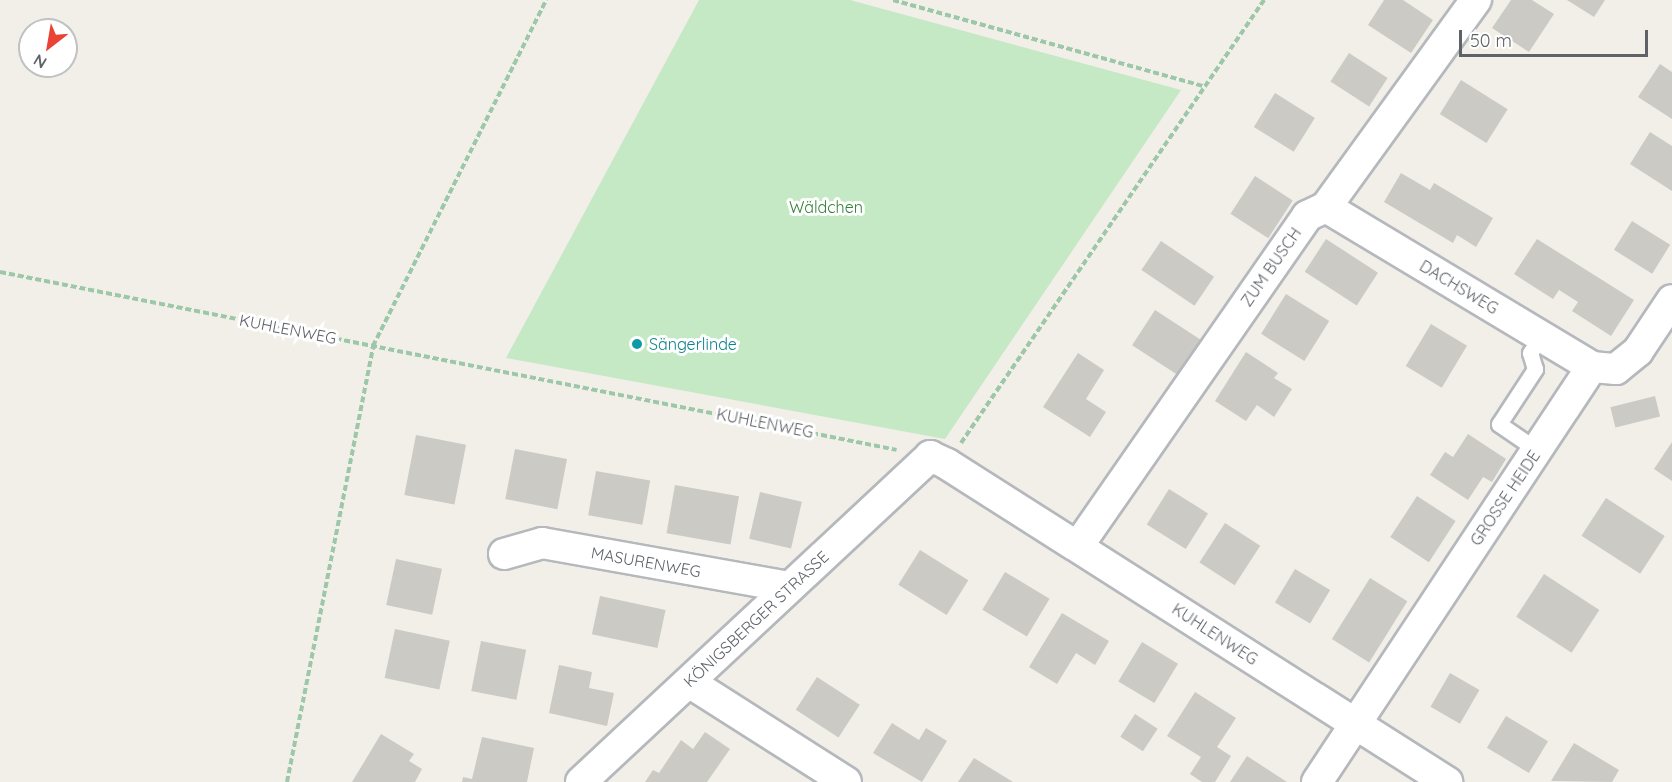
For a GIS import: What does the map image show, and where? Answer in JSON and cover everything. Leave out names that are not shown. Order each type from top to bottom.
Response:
[{"type":"street","name":"ZUM BUSCH","points":[[1078,546],[1306,216],[1326,207],[1476,0]]},
{"type":"street","name":"DACHSWEG","points":[[1326,207],[1592,366]]},
{"type":"street","points":[[1592,366],[1616,369],[1638,351],[1672,300]]},
{"type":"street","name":"GROSSE HEIDE","points":[[1317,782],[1592,366]]},
{"type":"street","name":"KUHLENWEG","points":[[939,460],[1447,782]]},
{"type":"street","name":"KÖNIGSBERGER STRASSE","points":[[581,782],[789,588],[939,460]]},
{"type":"street","name":"MASURENWEG","points":[[504,554],[542,543],[789,588]]},
{"type":"street","points":[[689,682],[846,782]]},
{"type":"lane","points":[[1537,450],[1499,424],[1535,369],[1530,353],[1541,336]]},
{"type":"path","points":[[287,782],[373,345],[546,0]]},
{"type":"path","points":[[893,0],[1204,86]]},
{"type":"path","points":[[939,460],[1264,0]]},
{"type":"path","name":"KUHLENWEG","points":[[0,272],[939,460]]},
{"type":"green space","name":"Wäldchen","points":[[699,0],[850,0],[1181,90],[945,439],[506,358]]},
{"type":"building","points":[[1384,0],[1403,0],[1433,20],[1411,53],[1368,25]]},
{"type":"building","points":[[1511,0],[1532,0],[1554,14],[1529,52],[1492,28]]},
{"type":"building","points":[[1567,0],[1605,0],[1594,17]]},
{"type":"building","points":[[1349,53],[1388,78],[1369,107],[1330,82]]},
{"type":"building","points":[[1660,64],[1672,72],[1672,119],[1638,97]]},
{"type":"building","points":[[1461,80],[1508,109],[1486,143],[1440,114]]},
{"type":"building","points":[[1275,93],[1315,118],[1294,152],[1254,127]]},
{"type":"building","points":[[1650,132],[1672,146],[1672,191],[1630,164]]},
{"type":"building","points":[[1401,173],[1430,190],[1434,183],[1493,218],[1476,247],[1457,235],[1453,243],[1384,202]]},
{"type":"building","points":[[1255,176],[1293,201],[1268,238],[1230,214]]},
{"type":"building","points":[[1632,221],[1670,245],[1652,274],[1614,250]]},
{"type":"building","points":[[1326,239],[1378,273],[1357,305],[1305,272]]},
{"type":"building","points":[[1537,239],[1634,300],[1611,336],[1572,311],[1578,302],[1559,290],[1553,299],[1514,274]]},
{"type":"building","points":[[1161,241],[1214,277],[1194,306],[1141,270]]},
{"type":"building","points":[[1286,294],[1329,321],[1304,361],[1261,334]]},
{"type":"building","points":[[1155,310],[1200,339],[1177,375],[1132,345]]},
{"type":"building","points":[[1431,324],[1467,346],[1442,388],[1406,366]]},
{"type":"building","points":[[1246,352],[1278,373],[1274,378],[1292,389],[1274,417],[1257,405],[1246,421],[1215,401]]},
{"type":"building","points":[[1078,353],[1104,370],[1086,399],[1106,412],[1090,437],[1043,407]]},
{"type":"building","points":[[1655,396],[1660,416],[1615,428],[1610,407]]},
{"type":"building","points":[[1468,434],[1506,459],[1492,482],[1483,477],[1468,500],[1430,475],[1445,452],[1453,457]]},
{"type":"building","points":[[416,435],[466,445],[454,505],[404,495]]},
{"type":"building","points":[[1672,442],[1672,481],[1654,469]]},
{"type":"building","points":[[515,449],[567,459],[557,509],[505,499]]},
{"type":"building","points":[[596,471],[650,481],[642,525],[588,515]]},
{"type":"building","points":[[675,485],[739,496],[731,545],[666,533]]},
{"type":"building","points":[[1169,489],[1208,513],[1186,549],[1147,525]]},
{"type":"building","points":[[760,492],[802,502],[791,548],[749,539]]},
{"type":"building","points":[[1417,496],[1456,521],[1429,562],[1390,537]]},
{"type":"building","points":[[1606,498],[1665,536],[1640,574],[1581,536]]},
{"type":"building","points":[[1225,523],[1260,546],[1235,585],[1199,562]]},
{"type":"building","points":[[920,550],[968,580],[947,615],[898,585]]},
{"type":"building","points":[[396,559],[442,569],[432,615],[386,605]]},
{"type":"building","points":[[1295,569],[1330,590],[1310,624],[1275,602]]},
{"type":"building","points":[[1005,572],[1050,599],[1027,636],[982,610]]},
{"type":"building","points":[[1544,574],[1599,610],[1572,653],[1516,617]]},
{"type":"building","points":[[1370,578],[1407,601],[1369,662],[1332,639]]},
{"type":"building","points":[[600,596],[666,610],[657,648],[592,634]]},
{"type":"building","points":[[1062,613],[1109,641],[1095,665],[1076,653],[1057,684],[1029,667]]},
{"type":"building","points":[[395,629],[450,641],[439,690],[385,678]]},
{"type":"building","points":[[481,641],[526,650],[516,700],[471,691]]},
{"type":"building","points":[[1142,642],[1178,664],[1154,703],[1118,681]]},
{"type":"building","points":[[559,665],[592,672],[589,688],[614,693],[607,726],[549,713]]},
{"type":"building","points":[[1450,673],[1479,690],[1460,724],[1430,707]]},
{"type":"building","points":[[817,677],[860,705],[839,737],[796,710]]},
{"type":"building","points":[[1195,692],[1236,718],[1217,747],[1231,756],[1215,782],[1202,782],[1190,774],[1201,757],[1167,736]]},
{"type":"building","points":[[1135,714],[1158,729],[1143,751],[1120,737]]},
{"type":"building","points":[[1506,716],[1548,741],[1529,773],[1487,748]]},
{"type":"building","points":[[892,723],[919,740],[926,728],[947,741],[922,782],[873,753]]},
{"type":"building","points":[[705,732],[730,749],[707,782],[645,782],[653,770],[659,773],[681,740],[693,749]]},
{"type":"building","points":[[381,734],[414,754],[409,761],[422,769],[415,782],[352,782]]},
{"type":"building","points":[[482,737],[534,748],[527,782],[462,782],[463,777],[472,779]]},
{"type":"building","points":[[1574,743],[1619,770],[1612,782],[1551,781]]},
{"type":"building","points":[[1247,756],[1287,782],[1230,782]]},
{"type":"building","points":[[974,758],[1013,782],[958,782]]},
{"type":"place","name":"Sängerlinde","points":[[637,344]]}]
